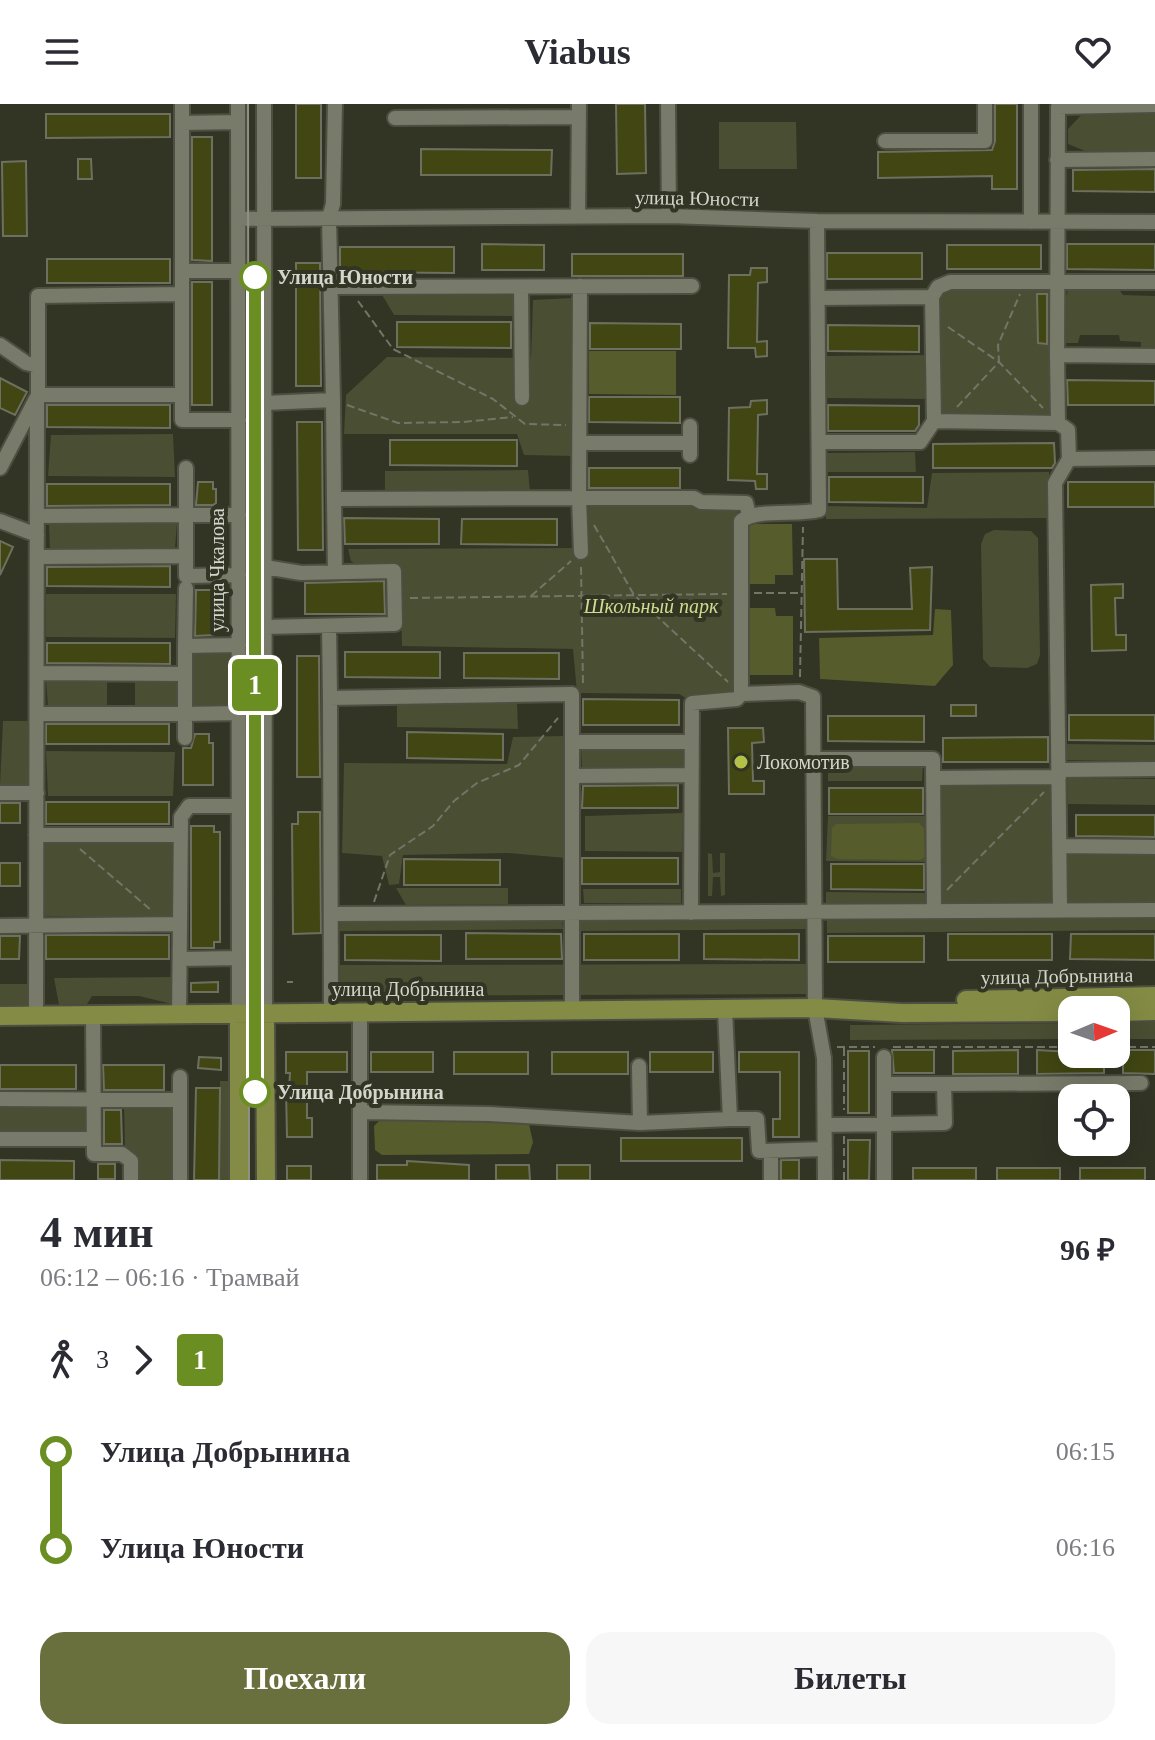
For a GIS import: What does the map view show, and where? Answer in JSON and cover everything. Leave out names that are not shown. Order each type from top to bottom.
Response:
[{"type":"main road","name":"улица Добрынина","points":[[0,1016],[902,1007],[1155,996]]},
{"type":"main road","name":"улица Добрынина","points":[[902,1007],[1058,1012]]},
{"type":"main road","name":"улица Добрынина","points":[[1130,1012],[1155,1011]]},
{"type":"main road","points":[[265,1013],[266,1180]]},
{"type":"main road","name":"улица Чкалова","points":[[239,1014],[239,1180]]},
{"type":"street","points":[[182,104],[182,420],[239,420]]},
{"type":"street","name":"улица Чкалова","points":[[238,104],[239,1014]]},
{"type":"street","points":[[264,104],[265,1013]]},
{"type":"street","points":[[335,104],[333,204],[329,218],[335,572]]},
{"type":"street","points":[[668,104],[669,216]]},
{"type":"street","points":[[885,141],[985,141],[985,104]]},
{"type":"street","points":[[1031,104],[1031,222]]},
{"type":"street","points":[[1058,423],[1058,107],[1155,105]]},
{"type":"street","points":[[395,118],[578,110],[578,216]]},
{"type":"street","points":[[182,123],[238,122]]},
{"type":"street","points":[[1057,160],[1155,159]]},
{"type":"street","name":"улица Юности","points":[[238,219],[669,216],[817,221],[1155,222]]},
{"type":"street","points":[[691,913],[692,703],[737,699],[741,694],[741,521],[749,515],[804,514],[819,510],[817,221]]},
{"type":"street","points":[[182,271],[238,271]]},
{"type":"street","points":[[819,442],[920,442],[940,421],[932,297],[938,287],[950,282],[1155,282]]},
{"type":"street","points":[[580,286],[581,552]]},
{"type":"street","points":[[329,287],[692,286]]},
{"type":"street","points":[[521,287],[522,398]]},
{"type":"street","points":[[36,1016],[38,296],[182,294]]},
{"type":"street","points":[[818,298],[932,297]]},
{"type":"street","points":[[0,345],[26,363],[38,366]]},
{"type":"street","points":[[1057,355],[1155,356]]},
{"type":"street","points":[[38,396],[182,395]]},
{"type":"street","points":[[0,468],[38,396]]},
{"type":"street","points":[[265,403],[333,400]]},
{"type":"street","points":[[940,421],[1058,423],[1068,430],[1069,459],[1055,483],[1060,910]]},
{"type":"street","points":[[580,443],[690,449],[690,426]]},
{"type":"street","points":[[1069,459],[1155,458]]},
{"type":"street","points":[[186,468],[186,576],[239,575]]},
{"type":"street","points":[[334,499],[694,498],[701,502],[746,503],[749,515]]},
{"type":"street","points":[[37,516],[239,515]]},
{"type":"street","points":[[0,521],[37,535]]},
{"type":"street","points":[[37,557],[186,556]]},
{"type":"street","points":[[265,567],[301,573],[394,571],[395,598],[395,624],[265,627]]},
{"type":"street","points":[[185,738],[186,588]]},
{"type":"street","points":[[329,626],[331,1012]]},
{"type":"street","points":[[185,646],[239,645]]},
{"type":"street","points":[[37,673],[185,674]]},
{"type":"street","points":[[741,694],[799,692],[813,697],[815,1008],[824,1058],[825,1180]]},
{"type":"street","points":[[330,698],[572,694],[572,1011]]},
{"type":"street","points":[[37,714],[239,713]]},
{"type":"street","points":[[572,742],[691,742]]},
{"type":"street","points":[[814,759],[933,759],[934,906]]},
{"type":"street","points":[[935,778],[1155,769]]},
{"type":"street","points":[[572,776],[691,775]]},
{"type":"street","points":[[0,793],[37,793]]},
{"type":"street","points":[[179,1015],[180,959],[173,924],[181,817],[189,806],[239,806]]},
{"type":"street","points":[[36,835],[180,835]]},
{"type":"street","points":[[1060,846],[1155,847]]},
{"type":"street","points":[[331,914],[691,913],[934,906],[1155,910]]},
{"type":"street","points":[[0,926],[173,924]]},
{"type":"street","points":[[180,959],[239,958]]},
{"type":"street","points":[[725,1010],[730,1119]]},
{"type":"street","points":[[360,1011],[360,1180]]},
{"type":"street","points":[[93,1016],[94,1154],[122,1154],[131,1161],[131,1180]]},
{"type":"street","points":[[884,1057],[884,1180]]},
{"type":"street","points":[[639,1066],[640,1123]]},
{"type":"street","points":[[180,1077],[180,1180]]},
{"type":"street","points":[[884,1084],[1141,1083]]},
{"type":"street","points":[[825,1125],[945,1123],[944,1084]]},
{"type":"street","points":[[0,1099],[180,1100]]},
{"type":"street","points":[[360,1112],[490,1114],[640,1123],[757,1119],[759,1151],[825,1149]]},
{"type":"street","points":[[0,1139],[94,1139]]},
{"type":"street","points":[[771,1151],[771,1180]]},
{"type":"path","points":[[940,421],[999,362],[998,345],[1025,282]]},
{"type":"path","points":[[348,287],[393,349],[493,399],[525,424],[580,425]]},
{"type":"path","points":[[942,323],[999,362],[1058,423]]},
{"type":"path","points":[[333,400],[398,423],[463,422],[515,416]]},
{"type":"path","points":[[799,692],[804,514]]},
{"type":"path","points":[[595,526],[634,595],[741,694]]},
{"type":"path","points":[[369,914],[390,855],[433,826],[454,801],[477,783],[519,765],[583,687],[581,552]]},
{"type":"path","points":[[530,596],[581,552]]},
{"type":"path","points":[[395,598],[800,593]]},
{"type":"path","points":[[934,906],[1059,773]]},
{"type":"path","points":[[74,844],[173,924]]},
{"type":"path","points":[[287,982],[293,982]]},
{"type":"path","points":[[844,1047],[1058,1047]]},
{"type":"path","points":[[1130,1047],[1155,1047]]},
{"type":"green space","points":[[1083,113],[1155,113],[1155,151],[1085,151],[1068,144],[1068,129]]},
{"type":"green space","points":[[719,122],[796,122],[797,169],[719,169]]},
{"type":"green space","points":[[952,287],[1050,288],[1049,419],[939,416],[939,294]]},
{"type":"green space","points":[[1069,287],[1118,288],[1123,295],[1155,296],[1155,350],[1141,350],[1141,342],[1120,341],[1119,335],[1080,335],[1078,343],[1065,343]]},
{"type":"green space","points":[[381,293],[513,293],[513,316],[394,315]]},
{"type":"green space","points":[[572,298],[574,456],[524,455],[517,434],[344,434],[346,395],[387,357],[531,358],[533,300]]},
{"type":"green space","points":[[589,351],[676,351],[676,395],[589,394]]},
{"type":"green space","points":[[924,355],[926,399],[826,398],[826,356]]},
{"type":"green space","points":[[173,434],[175,477],[48,476],[51,435]]},
{"type":"green space","points":[[915,452],[916,472],[826,472],[826,453]]},
{"type":"green space","points":[[528,470],[530,492],[385,493],[385,471]]},
{"type":"green space","points":[[1049,472],[1048,518],[826,519],[826,506],[927,508],[932,473]]},
{"type":"green space","name":"Школьный парк","points":[[586,501],[693,502],[737,509],[739,689],[736,698],[691,701],[679,694],[577,693],[573,649],[402,646],[400,565],[358,566],[351,561],[348,549],[585,548]]},
{"type":"green space","points":[[177,522],[175,548],[50,550],[49,524]]},
{"type":"green space","points":[[745,524],[792,524],[793,575],[775,575],[775,584],[745,584]]},
{"type":"green space","points":[[994,530],[1031,531],[1038,538],[1040,655],[1037,664],[1027,668],[990,667],[983,659],[981,544],[985,534]]},
{"type":"green space","points":[[46,594],[176,594],[175,638],[46,637]]},
{"type":"green space","points":[[746,608],[775,608],[776,616],[793,616],[793,675],[746,675]]},
{"type":"green space","points":[[935,609],[951,610],[953,665],[935,686],[820,679],[819,638],[933,635]]},
{"type":"green space","points":[[188,650],[230,651],[230,710],[188,711]]},
{"type":"green space","points":[[135,679],[177,681],[178,706],[135,707]]},
{"type":"green space","points":[[46,680],[107,680],[107,706],[48,706]]},
{"type":"green space","points":[[517,701],[518,729],[397,727],[397,703]]},
{"type":"green space","points":[[3,721],[28,721],[28,786],[0,785]]},
{"type":"green space","points":[[563,736],[566,858],[508,853],[403,855],[399,884],[389,885],[382,856],[342,853],[344,763],[507,764],[513,737]]},
{"type":"green space","points":[[1066,744],[1155,745],[1155,761],[1067,760]]},
{"type":"green space","points":[[581,746],[686,747],[687,769],[582,769]]},
{"type":"green space","points":[[46,751],[175,752],[173,796],[48,796]]},
{"type":"green space","points":[[828,765],[923,765],[922,781],[828,781]]},
{"type":"green space","points":[[1067,778],[1155,779],[1155,805],[1068,804]]},
{"type":"green space","points":[[1052,780],[1056,907],[938,907],[939,782]]},
{"type":"green space","points":[[683,813],[682,852],[585,851],[585,816]]},
{"type":"green space","points":[[828,816],[929,816],[929,862],[826,861]]},
{"type":"green space","points":[[919,823],[924,828],[925,857],[919,860],[838,859],[831,856],[832,828],[836,824]]},
{"type":"green space","points":[[175,841],[173,916],[44,916],[45,843]]},
{"type":"green space","points":[[1066,851],[1155,853],[1155,904],[1066,905]]},
{"type":"green space","points":[[708,853],[712,854],[713,873],[720,872],[720,853],[725,853],[725,895],[721,896],[720,877],[713,877],[712,896],[708,896]]},
{"type":"green space","points":[[396,888],[508,888],[508,904],[406,905]]},
{"type":"green space","points":[[583,889],[681,889],[681,903],[584,903]]},
{"type":"green space","points":[[826,892],[927,893],[927,906],[826,907]]},
{"type":"green space","points":[[808,916],[808,929],[581,931],[580,921]]},
{"type":"green space","points":[[827,916],[1155,916],[1155,930],[827,933]]},
{"type":"green space","points":[[562,919],[563,929],[339,931],[340,920]]},
{"type":"green space","points":[[808,964],[808,994],[340,996],[340,965]]},
{"type":"green space","points":[[173,977],[172,1004],[139,996],[92,996],[87,1004],[59,1005],[54,978]]},
{"type":"green space","points":[[0,984],[29,984],[30,1005],[0,1005]]},
{"type":"green space","points":[[1130,1022],[1155,1022],[1155,1039],[1130,1039]]},
{"type":"green space","points":[[1058,1023],[1058,1039],[850,1040],[850,1025]]},
{"type":"green space","points":[[220,1081],[234,1081],[234,1180],[220,1180]]},
{"type":"green space","points":[[175,1103],[176,1180],[137,1180],[125,1151],[124,1105]]},
{"type":"green space","points":[[0,1104],[89,1105],[88,1136],[0,1135]]},
{"type":"green space","points":[[522,1119],[529,1124],[533,1142],[529,1154],[382,1155],[375,1150],[374,1126],[380,1120]]},
{"type":"building","points":[[296,104],[321,104],[321,178],[296,178]]},
{"type":"building","points":[[616,104],[645,104],[646,173],[617,174]]},
{"type":"building","points":[[995,104],[1017,104],[1017,189],[992,189],[992,176],[878,178],[878,152],[992,150],[995,141]]},
{"type":"building","points":[[46,114],[170,114],[170,137],[46,138]]},
{"type":"building","points":[[192,137],[212,137],[212,261],[192,260]]},
{"type":"building","points":[[421,149],[552,150],[551,175],[421,175]]},
{"type":"building","points":[[78,159],[91,159],[92,179],[78,179]]},
{"type":"building","points":[[26,161],[27,236],[3,236],[2,162]]},
{"type":"building","points":[[1155,169],[1155,192],[1073,191],[1073,170]]},
{"type":"building","points":[[482,244],[544,245],[544,270],[482,270]]},
{"type":"building","points":[[1067,244],[1155,244],[1155,270],[1067,269]]},
{"type":"building","points":[[947,245],[1041,245],[1041,269],[947,269]]},
{"type":"building","points":[[340,247],[454,247],[454,273],[340,272]]},
{"type":"building","points":[[827,253],[922,253],[922,279],[827,279]]},
{"type":"building","points":[[572,254],[683,254],[683,276],[572,276]]},
{"type":"building","points":[[47,259],[170,259],[170,283],[47,283]]},
{"type":"building","points":[[296,263],[320,263],[321,386],[296,386]]},
{"type":"building","points":[[751,268],[767,268],[767,282],[758,283],[757,342],[767,341],[767,356],[756,357],[755,348],[728,348],[729,275],[750,275]]},
{"type":"building","points":[[192,282],[212,282],[212,405],[192,405]]},
{"type":"building","points":[[1037,294],[1047,294],[1047,344],[1038,343]]},
{"type":"building","points":[[397,322],[511,322],[511,348],[397,347]]},
{"type":"building","points":[[590,323],[681,324],[681,349],[590,349]]},
{"type":"building","points":[[828,325],[919,326],[919,352],[828,351]]},
{"type":"building","points":[[0,378],[27,392],[15,415],[0,408]]},
{"type":"building","points":[[1067,380],[1155,381],[1155,405],[1068,405]]},
{"type":"building","points":[[589,397],[680,397],[680,423],[589,422]]},
{"type":"building","points":[[767,400],[767,414],[758,415],[757,474],[767,474],[767,489],[756,489],[755,481],[728,480],[729,408],[750,407],[751,401]]},
{"type":"building","points":[[47,405],[170,405],[170,428],[47,427]]},
{"type":"building","points":[[828,405],[919,406],[919,425],[915,431],[828,431]]},
{"type":"building","points":[[297,422],[322,422],[323,550],[298,550]]},
{"type":"building","points":[[390,440],[517,440],[517,466],[390,465]]},
{"type":"building","points":[[1054,443],[1055,463],[1052,468],[933,468],[933,444]]},
{"type":"building","points":[[589,468],[680,468],[680,488],[589,488]]},
{"type":"building","points":[[829,477],[923,477],[923,503],[829,502]]},
{"type":"building","points":[[198,482],[213,482],[216,503],[196,505]]},
{"type":"building","points":[[1068,482],[1155,482],[1155,507],[1068,507]]},
{"type":"building","points":[[47,484],[170,484],[170,505],[47,506]]},
{"type":"building","points":[[344,518],[439,519],[439,544],[345,544]]},
{"type":"building","points":[[462,519],[557,519],[557,545],[461,544]]},
{"type":"building","points":[[0,541],[13,547],[0,575]]},
{"type":"building","points":[[804,559],[837,559],[838,609],[912,609],[910,568],[932,567],[930,630],[805,632]]},
{"type":"building","points":[[170,566],[170,587],[47,586],[47,567]]},
{"type":"building","points":[[384,581],[385,614],[305,614],[305,583]]},
{"type":"building","points":[[1123,584],[1123,598],[1115,598],[1116,635],[1126,635],[1126,650],[1092,651],[1091,585]]},
{"type":"building","points":[[196,590],[214,590],[214,601],[220,601],[219,630],[214,630],[214,635],[195,636]]},
{"type":"building","points":[[47,643],[170,643],[170,664],[47,663]]},
{"type":"building","points":[[345,652],[440,652],[440,678],[345,677]]},
{"type":"building","points":[[464,653],[559,653],[559,679],[464,678]]},
{"type":"building","points":[[297,656],[319,656],[320,777],[297,777]]},
{"type":"building","points":[[583,699],[679,700],[679,725],[583,725]]},
{"type":"building","points":[[951,705],[976,705],[976,716],[951,716]]},
{"type":"building","points":[[1069,715],[1155,715],[1155,741],[1069,740]]},
{"type":"building","points":[[828,716],[924,716],[924,742],[828,741]]},
{"type":"building","points":[[46,724],[169,724],[169,744],[46,744]]},
{"type":"building","name":"Локомотив","points":[[728,728],[763,728],[764,742],[752,743],[753,781],[764,781],[764,794],[729,794]]},
{"type":"building","points":[[407,732],[503,734],[503,760],[407,758]]},
{"type":"building","points":[[195,734],[209,734],[209,743],[213,743],[213,785],[183,785],[183,748],[191,748]]},
{"type":"building","points":[[1048,737],[1048,762],[943,762],[943,738]]},
{"type":"building","points":[[678,785],[678,808],[582,808],[583,786]]},
{"type":"building","points":[[829,788],[923,788],[923,814],[829,814]]},
{"type":"building","points":[[46,802],[169,802],[169,824],[46,824]]},
{"type":"building","points":[[0,803],[20,803],[20,823],[0,823]]},
{"type":"building","points":[[298,812],[320,812],[321,933],[293,934],[292,824],[298,824]]},
{"type":"building","points":[[1076,815],[1155,815],[1155,837],[1076,836]]},
{"type":"building","points":[[191,826],[214,826],[214,832],[220,832],[220,942],[214,942],[214,948],[191,948]]},
{"type":"building","points":[[582,858],[678,858],[678,884],[582,884]]},
{"type":"building","points":[[404,859],[500,860],[500,885],[404,885]]},
{"type":"building","points":[[0,863],[20,863],[20,886],[0,886]]},
{"type":"building","points":[[831,864],[924,864],[924,890],[831,889]]},
{"type":"building","points":[[466,933],[561,934],[562,959],[466,959]]},
{"type":"building","points":[[584,934],[679,934],[679,960],[584,960]]},
{"type":"building","points":[[704,934],[799,934],[799,960],[704,959]]},
{"type":"building","points":[[948,934],[1052,934],[1052,960],[948,960]]},
{"type":"building","points":[[1071,934],[1155,934],[1155,960],[1070,959]]},
{"type":"building","points":[[46,935],[169,935],[169,959],[46,959]]},
{"type":"building","points":[[345,935],[441,935],[441,961],[345,960]]},
{"type":"building","points":[[0,936],[20,936],[19,959],[0,959]]},
{"type":"building","points":[[828,936],[924,936],[924,962],[828,962]]},
{"type":"building","points":[[218,982],[218,992],[191,992],[191,983]]},
{"type":"building","points":[[892,1050],[934,1050],[934,1073],[894,1073]]},
{"type":"building","points":[[1018,1050],[1018,1074],[953,1074],[953,1051]]},
{"type":"building","points":[[1037,1050],[1058,1051],[1058,1068],[1104,1068],[1104,1073],[1037,1074]]},
{"type":"building","points":[[1130,1050],[1155,1050],[1155,1074],[1123,1073],[1123,1068],[1130,1068]]},
{"type":"building","points":[[848,1051],[869,1051],[869,1113],[848,1113]]},
{"type":"building","points":[[286,1052],[347,1052],[347,1072],[307,1072],[307,1118],[312,1118],[312,1137],[287,1137],[286,1089],[289,1089],[290,1073],[286,1073]]},
{"type":"building","points":[[371,1052],[433,1052],[433,1072],[371,1072]]},
{"type":"building","points":[[454,1052],[528,1052],[528,1074],[454,1074]]},
{"type":"building","points":[[552,1052],[628,1052],[628,1074],[552,1074]]},
{"type":"building","points":[[650,1052],[713,1052],[713,1072],[650,1072]]},
{"type":"building","points":[[739,1052],[799,1052],[799,1137],[773,1137],[773,1119],[780,1119],[780,1072],[739,1072]]},
{"type":"building","points":[[199,1057],[221,1058],[221,1070],[198,1068]]},
{"type":"building","points":[[0,1065],[76,1065],[76,1089],[0,1089]]},
{"type":"building","points":[[103,1065],[164,1065],[164,1090],[104,1090]]},
{"type":"building","points":[[196,1088],[220,1088],[219,1180],[194,1180]]},
{"type":"building","points":[[104,1110],[121,1110],[122,1144],[104,1144]]},
{"type":"building","points":[[621,1138],[742,1138],[742,1161],[621,1161]]},
{"type":"building","points":[[848,1140],[870,1140],[869,1180],[848,1180]]},
{"type":"building","points":[[0,1160],[74,1161],[74,1180],[0,1180]]},
{"type":"building","points":[[781,1160],[799,1160],[799,1180],[781,1180]]},
{"type":"building","points":[[407,1161],[469,1165],[469,1180],[377,1180],[377,1165],[407,1165]]},
{"type":"building","points":[[98,1164],[115,1164],[115,1179],[98,1179]]},
{"type":"building","points":[[496,1165],[529,1165],[530,1180],[496,1180]]},
{"type":"building","points":[[557,1165],[590,1165],[590,1180],[557,1180]]},
{"type":"building","points":[[287,1166],[311,1166],[311,1180],[287,1180]]},
{"type":"building","points":[[913,1168],[976,1168],[976,1180],[913,1180]]},
{"type":"building","points":[[997,1168],[1060,1168],[1060,1180],[997,1180]]},
{"type":"building","points":[[1080,1168],[1145,1168],[1145,1180],[1080,1180]]},
{"type":"tram line","points":[[248,104],[249,1180]]},
{"type":"tram line","name":"1","points":[[255,277],[255,1092]]},
{"type":"place","name":"Улица Юности","points":[[255,277]]},
{"type":"place","name":"Локомотив","points":[[741,762]]},
{"type":"place","name":"Улица Добрынина","points":[[255,1092]]}]
